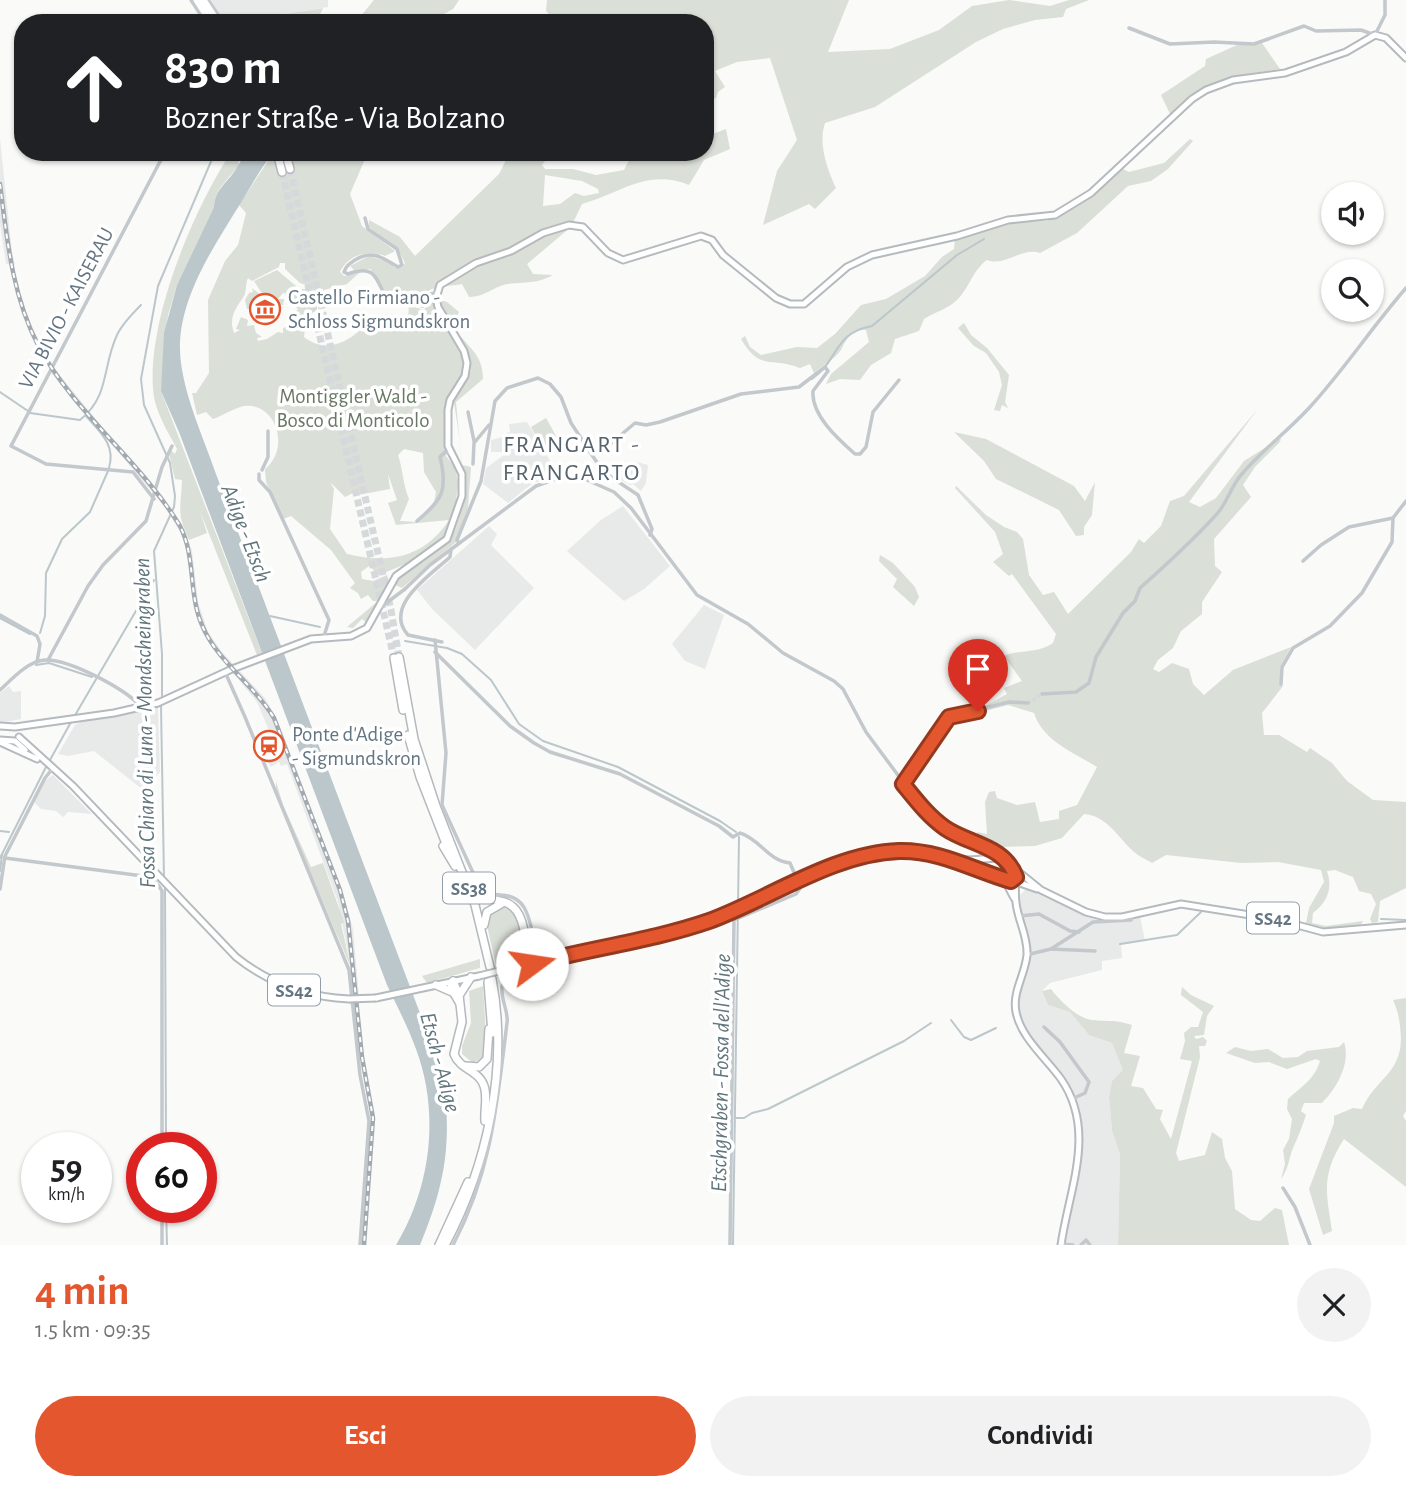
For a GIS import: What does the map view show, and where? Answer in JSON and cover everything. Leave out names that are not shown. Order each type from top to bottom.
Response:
[{"type":"highway","name":"SS38","points":[[397,658],[414,739],[475,905],[490,967],[474,915],[428,800],[409,740],[397,658]]},
{"type":"highway","points":[[409,740],[408,748],[418,784]]},
{"type":"highway","points":[[440,808],[472,889],[486,900],[512,905],[520,915],[532,964]]},
{"type":"highway","points":[[432,820],[448,857],[456,866]]},
{"type":"highway","points":[[490,967],[484,919],[490,909],[504,903]]},
{"type":"highway","points":[[527,949],[540,958],[555,958]]},
{"type":"highway","points":[[506,970],[521,959],[527,949]]},
{"type":"highway","points":[[457,996],[475,976]]},
{"type":"highway","points":[[458,1062],[467,1067],[479,1067],[489,1055],[491,980]]},
{"type":"highway","points":[[445,1245],[470,1189],[489,1124],[497,1047],[495,993],[491,980]]},
{"type":"highway","points":[[439,1245],[466,1188],[485,1121],[492,1062],[491,980]]},
{"type":"highway","points":[[453,981],[462,1028],[454,1048],[458,1062],[477,1075],[484,1085],[485,1121]]},
{"type":"highway","points":[[433,986],[457,996]]},
{"type":"main road","points":[[0,726],[12,727],[141,707],[286,648],[324,636],[346,636],[359,632],[373,621],[388,589],[405,567],[442,544],[453,529],[462,483],[460,469],[450,454],[448,404],[466,376],[467,363],[464,351],[438,306],[436,293],[445,281],[476,263],[515,249],[543,233],[575,225],[587,230],[610,255],[623,260],[693,237],[705,237],[776,298],[790,304],[804,304],[847,267],[872,255],[957,236],[1008,220],[1055,215],[1091,193],[1192,99],[1206,90],[1233,80],[1285,74],[1346,52],[1376,35],[1385,38],[1405,57]]},
{"type":"main road","points":[[18,737],[34,723]]},
{"type":"main road","points":[[7,739],[5,733],[12,727]]},
{"type":"main road","name":"SS42","points":[[12,727],[18,737],[73,786],[161,881],[245,965],[275,983],[331,998],[376,998],[665,934],[731,913],[821,872],[878,853],[914,852],[951,858],[993,857],[1007,863],[1041,890]]},
{"type":"main road","name":"SS42","points":[[0,741],[18,737]]},
{"type":"main road","name":"SS42","points":[[0,741],[46,763]]},
{"type":"main road","points":[[979,843],[993,849],[1007,863],[1014,880],[1027,955],[1015,1000],[1018,1021],[1072,1098],[1077,1115],[1080,1148],[1061,1244]]},
{"type":"main road","name":"SS42","points":[[951,858],[1003,879],[1041,890],[1096,916],[1114,918],[1187,904],[1275,919],[1318,932],[1406,925]]},
{"type":"main road","points":[[1003,879],[1016,899]]},
{"type":"main road","points":[[1016,899],[1022,890],[1032,887]]},
{"type":"street","points":[[205,0],[217,14]]},
{"type":"street","points":[[1129,28],[1170,44],[1254,44],[1304,26],[1316,31],[1361,30],[1376,35],[1385,15],[1385,0]]},
{"type":"street","name":"VIA BIVIO - KAISERAU","points":[[154,499],[133,472],[46,464],[11,446],[160,161]]},
{"type":"street","points":[[365,218],[368,229],[397,250],[402,265],[398,267],[379,255],[365,254],[347,265],[344,272],[348,274],[361,269],[368,271],[378,281],[391,305],[409,303],[423,306],[429,294],[436,293]]},
{"type":"street","points":[[1042,694],[1076,692],[1089,683],[1096,657],[1104,642],[1116,628],[1123,613],[1135,601],[1140,588],[1217,514],[1242,472],[1283,436],[1310,407],[1406,288]]},
{"type":"street","points":[[590,452],[608,445],[635,424],[660,422],[741,394],[799,387],[826,369],[813,391],[814,407],[855,454],[860,454],[866,447],[873,412],[900,380]]},
{"type":"street","points":[[459,543],[457,540],[481,481],[495,403],[502,391],[542,378],[561,397],[572,423],[606,472],[638,495],[652,529],[650,535]]},
{"type":"street","points":[[468,412],[474,443],[473,464]]},
{"type":"street","points":[[474,443],[490,424]]},
{"type":"street","points":[[268,431],[268,457],[259,480],[270,492],[328,620],[324,636]]},
{"type":"street","points":[[48,660],[79,600],[103,565],[146,522],[172,446]]},
{"type":"street","points":[[417,520],[430,509],[442,492],[446,477],[440,457],[445,452],[450,454]]},
{"type":"street","points":[[379,608],[403,592],[451,549],[529,489],[545,482],[571,478],[587,480],[614,492],[631,508],[685,581],[703,600],[748,624],[783,653],[834,681],[843,689],[866,732],[903,784],[935,820],[954,833],[979,843],[981,865],[986,872]]},
{"type":"street","points":[[1281,684],[1282,667],[1293,648],[1330,626],[1362,593],[1392,542],[1393,518],[1406,501]]},
{"type":"street","points":[[1303,561],[1321,545],[1349,527],[1393,518]]},
{"type":"street","points":[[451,549],[450,557],[429,574],[405,601],[402,609],[405,633],[435,646],[510,726],[534,743],[550,752],[621,774],[734,836],[740,833],[752,838],[775,859],[790,863],[796,877]]},
{"type":"street","points":[[388,589],[403,592]]},
{"type":"street","points":[[388,589],[393,597]]},
{"type":"street","points":[[0,615],[37,636],[40,644],[37,662]]},
{"type":"street","points":[[435,646],[442,642]]},
{"type":"street","points":[[435,646],[446,753],[440,808],[480,888],[489,894],[514,897],[522,903],[529,915],[536,946],[551,950],[557,968],[502,986],[507,1022],[494,1126],[477,1189],[453,1245]]},
{"type":"street","points":[[0,690],[19,673],[37,662],[48,660],[98,677],[141,707]]},
{"type":"street","points":[[225,672],[246,717],[349,970],[360,1075],[369,1121],[359,1225],[360,1245]]},
{"type":"street","points":[[903,784],[949,717],[1009,702],[1028,703]]},
{"type":"street","points":[[0,888],[5,858],[45,778],[46,763]]},
{"type":"street","points":[[5,858],[143,876],[158,884],[162,891],[162,1132]]},
{"type":"street","points":[[730,1245],[736,918],[796,894],[801,887]]},
{"type":"street","points":[[1020,916],[1039,914],[1070,931],[1080,932]]},
{"type":"street","points":[[1051,950],[1098,920],[1132,920],[1133,915]]},
{"type":"street","points":[[1027,955],[1051,950],[1095,951]]},
{"type":"street","points":[[1044,1027],[1060,1042],[1089,1082],[1085,1093],[1072,1098]]},
{"type":"street","points":[[1283,1188],[1295,1207],[1310,1245]]},
{"type":"street","points":[[162,1223],[162,1245]]},
{"type":"street","points":[[1081,1245],[1086,1240],[1090,1245]]},
{"type":"street","points":[[1061,1244],[1073,1245]]},
{"type":"shaded area","points":[[210,0],[328,0],[328,7],[285,14],[220,14]]},
{"type":"shaded area","points":[[0,139],[15,265],[6,264],[0,224]]},
{"type":"shaded area","points":[[241,161],[268,161],[219,238],[189,299],[180,341],[181,363],[201,434],[443,1074],[447,1121],[445,1161],[436,1201],[420,1245],[396,1245],[417,1199],[428,1149],[428,1098],[423,1073],[413,1041],[387,985],[179,432],[161,391],[164,333],[177,285],[214,207],[217,195]]},
{"type":"shaded area","points":[[54,368],[182,525],[192,550],[198,602],[208,632],[222,652],[265,698],[277,720],[345,899],[353,929],[359,995],[353,994],[351,968],[338,902],[287,764],[281,766],[279,762],[271,767],[262,753],[257,738],[270,733],[257,702],[212,647],[201,629],[194,608],[189,557],[182,535],[165,507],[51,373]]},
{"type":"shaded area","points":[[527,422],[559,476],[533,483],[508,503],[483,484],[486,468],[508,452],[491,452],[491,440],[506,436],[506,433],[510,432],[509,424]]},
{"type":"shaded area","points":[[637,462],[648,465],[646,483],[641,491],[633,484],[615,477],[614,473],[623,463],[633,466]]},
{"type":"shaded area","points":[[623,506],[670,566],[644,589],[624,601],[567,551],[601,520]]},
{"type":"shaded area","points":[[489,526],[497,534],[491,545],[534,588],[475,650],[433,610],[417,590]]},
{"type":"shaded area","points":[[704,605],[724,615],[705,669],[685,661],[672,644]]},
{"type":"shaded area","points":[[9,686],[13,692],[21,691],[21,719],[0,723],[0,693]]},
{"type":"shaded area","points":[[158,707],[160,772],[147,787],[142,789],[94,751],[68,756],[58,754],[75,725],[82,721]]},
{"type":"shaded area","points":[[53,775],[92,814],[68,812],[63,817],[56,811],[41,809],[34,802],[46,780]]},
{"type":"shaded area","points":[[1025,890],[1035,890],[1095,918],[1123,920],[1140,916],[1145,941],[1121,945],[1122,958],[1102,961],[1102,970],[1050,983],[1042,991],[1048,1005],[1070,1012],[1089,1035],[1112,1043],[1124,1071],[1112,1081],[1109,1097],[1112,1131],[1120,1154],[1118,1245],[1064,1245],[1083,1136],[1075,1103],[1064,1080],[1028,1033],[1020,1017],[1018,990],[1030,952],[1019,906],[1019,896]]},
{"type":"green space","points":[[374,0],[459,0],[453,9],[444,14],[362,14]]},
{"type":"green space","points":[[547,0],[849,0],[828,52],[890,49],[939,30],[972,6],[1009,0],[1050,6],[1069,0],[1089,0],[1066,9],[1063,17],[1035,20],[1003,29],[976,42],[875,107],[825,123],[823,148],[836,188],[815,209],[809,204],[763,225],[777,171],[797,140],[770,58],[737,62],[715,71],[725,87],[714,99],[714,14],[549,14],[546,11]]},
{"type":"green space","points":[[323,8],[320,14],[286,14]]},
{"type":"green space","points":[[1262,43],[1280,69],[1220,80],[1197,93],[1171,116],[1161,95],[1205,66],[1206,59],[1237,45]]},
{"type":"green space","points":[[726,129],[730,149],[714,156],[714,134]]},
{"type":"green space","points":[[1190,139],[1193,141],[1168,169],[1151,181],[1128,186],[1077,233],[1040,253],[1026,253],[1000,261],[987,260],[957,300],[924,319],[919,331],[895,339],[891,353],[871,365],[860,380],[840,379],[826,384],[831,374],[869,342],[866,330],[853,333],[839,353],[814,373],[810,364],[800,368],[760,360],[741,339],[745,336],[750,347],[761,355],[797,347],[817,348],[835,334],[861,305],[886,299],[925,276],[942,257],[954,249],[955,238],[1009,222],[1046,221],[1067,212],[1121,168],[1129,172],[1164,163]]},
{"type":"green space","points":[[226,161],[238,161],[239,164],[217,194],[214,207],[177,285],[168,315],[161,391],[262,653],[257,655],[200,511],[207,533],[189,540],[185,531],[180,510],[182,480],[175,479],[169,454],[172,451],[175,454],[177,449],[158,412],[153,389],[153,361],[165,298],[188,234]]},
{"type":"green space","name":"Montiggler Wald - Bosco di Monticolo","points":[[268,161],[364,161],[350,194],[362,226],[395,251],[385,256],[372,253],[359,255],[348,261],[340,272],[344,276],[360,272],[347,284],[324,290],[305,329],[304,337],[322,345],[340,343],[371,319],[368,329],[398,325],[408,320],[409,305],[424,310],[431,298],[464,357],[465,370],[446,401],[445,415],[446,456],[456,469],[458,485],[454,516],[445,537],[413,561],[379,575],[369,566],[361,572],[362,579],[373,581],[387,575],[389,581],[367,623],[362,619],[353,628],[347,627],[378,601],[373,601],[368,595],[361,599],[358,593],[350,588],[355,583],[331,550],[291,516],[283,519],[266,482],[265,469],[277,450],[278,439],[272,419],[264,411],[244,406],[213,419],[206,412],[197,415],[192,393],[196,393],[209,373],[208,300],[225,261],[238,245],[246,213],[239,205]],"holes":[[[280,263],[285,263],[285,269],[306,285],[305,289],[299,289],[287,300],[298,309],[296,311],[301,316],[283,328],[283,333],[278,332],[267,339],[258,341],[257,338],[262,337],[256,333],[254,325],[247,326],[248,320],[241,317],[236,329],[240,330],[234,333],[233,317],[245,294],[248,278],[252,281],[279,267]],[[404,449],[423,453],[424,472],[436,492],[434,503],[418,522],[400,521],[409,499],[398,455]],[[388,474],[397,500],[388,503],[396,525],[449,520],[428,543],[404,555],[377,558],[347,554],[330,529],[334,489],[330,482],[345,497],[355,492],[358,495],[390,489]]]},
{"type":"green space","points":[[506,161],[545,161],[542,165],[545,169],[573,169],[596,175],[624,170],[628,161],[703,161],[689,185],[659,179],[646,181],[582,204],[571,227],[527,264],[533,274],[553,275],[542,280],[507,284],[469,297],[462,284],[440,287],[406,303],[397,304],[389,299],[370,269],[354,270],[350,266],[369,256],[389,262],[395,268],[403,267],[405,263],[398,249],[369,227],[369,220],[400,237],[415,256],[499,174]],"holes":[[[545,175],[582,181],[598,189],[599,193],[584,196],[575,193],[560,204],[543,206]]]},
{"type":"green space","points":[[277,270],[296,286],[286,297],[284,292],[278,299],[284,299],[283,305],[257,305],[247,309],[245,300],[249,293],[253,292],[252,288],[262,296],[270,296],[261,292],[254,281]]},
{"type":"green space","points":[[440,300],[459,312],[456,318],[460,319],[454,328],[443,308]]},
{"type":"green space","points":[[964,323],[971,335],[987,348],[1009,375],[1005,402],[1008,408],[1002,405],[1000,411],[994,410],[1002,385],[999,372],[986,353],[974,346],[958,328]]},
{"type":"green space","points":[[456,331],[477,356],[483,379],[456,402],[460,443],[453,397],[469,375],[471,367],[470,358]]},
{"type":"green space","points":[[1257,410],[1189,502],[1200,507],[1216,498],[1244,461],[1281,438],[1280,442],[1255,467],[1243,485],[1251,497],[1214,539],[1215,566],[1222,572],[1202,602],[1202,614],[1181,631],[1173,648],[1158,660],[1153,669],[1159,672],[1172,663],[1189,669],[1193,684],[1204,695],[1233,670],[1291,647],[1280,667],[1280,682],[1283,686],[1262,713],[1264,735],[1279,735],[1307,752],[1310,748],[1332,763],[1347,781],[1373,800],[1406,802],[1406,888],[1380,901],[1378,922],[1372,923],[1370,919],[1376,904],[1371,894],[1359,891],[1353,877],[1335,870],[1327,871],[1328,895],[1313,913],[1312,923],[1326,926],[1363,921],[1361,925],[1328,929],[1306,923],[1309,908],[1324,882],[1321,870],[1278,862],[1241,863],[1166,855],[1152,863],[1135,853],[1105,823],[1084,814],[1062,838],[1035,846],[1001,847],[977,837],[977,832],[987,834],[985,802],[989,792],[995,791],[997,798],[1017,805],[1035,802],[1040,822],[1059,819],[1059,811],[1077,805],[1097,767],[1052,738],[1038,723],[1034,713],[1008,705],[981,712],[980,709],[1007,694],[1004,688],[1022,681],[1004,656],[1047,646],[1053,643],[1056,634],[1012,574],[1009,576],[993,562],[1003,554],[995,532],[956,486],[986,515],[1017,532],[1023,539],[1029,575],[1043,595],[1054,592],[1068,614],[1131,552],[1139,539],[1144,543],[1161,526],[1170,501],[1184,496]]},
{"type":"green space","points":[[546,418],[560,443],[545,452],[531,427]]},
{"type":"green space","points":[[954,432],[986,439],[1074,486],[1085,501],[1095,482],[1092,515],[1084,527],[1084,535],[1076,536],[1059,510],[996,479],[984,461]]},
{"type":"green space","points":[[462,465],[471,467],[468,508],[456,542],[402,588],[395,585],[400,575],[446,544],[461,511]]},
{"type":"green space","points":[[880,555],[893,563],[915,587],[919,597],[914,606],[893,587],[897,579],[879,561]]},
{"type":"green space","points":[[276,781],[283,805],[311,867],[323,863],[344,922],[341,924],[351,968],[276,791]]},
{"type":"green space","points":[[501,907],[508,909],[518,921],[522,945],[519,959],[496,966],[486,921],[494,910]]},
{"type":"green space","points":[[480,959],[480,968],[427,983],[422,976]]},
{"type":"green space","points":[[483,986],[487,1051],[483,1058],[473,1063],[462,1054],[462,1046],[471,1023],[469,991]]},
{"type":"green space","points":[[1182,987],[1191,995],[1214,1006],[1207,1016],[1204,1035],[1194,1036],[1196,1039],[1203,1037],[1207,1041],[1205,1046],[1199,1046],[1200,1057],[1176,1153],[1179,1161],[1205,1155],[1212,1132],[1222,1139],[1225,1158],[1232,1171],[1235,1209],[1251,1220],[1260,1221],[1275,1208],[1282,1210],[1289,1245],[1118,1245],[1120,1154],[1112,1131],[1109,1097],[1112,1081],[1123,1070],[1112,1043],[1089,1035],[1070,1012],[1048,1005],[1042,991],[1051,989],[1069,1008],[1086,1019],[1132,1025],[1124,1053],[1140,1056],[1131,1086],[1143,1088],[1156,1109],[1163,1110],[1160,1119],[1171,1139],[1192,1061],[1180,1059],[1185,1041],[1184,1033],[1191,1027],[1198,1027],[1203,1012],[1181,995]]},
{"type":"green space","points":[[1406,998],[1406,1111],[1403,1116],[1406,1121],[1406,1187],[1344,1139],[1332,1163],[1327,1184],[1332,1231],[1323,1235],[1309,1189],[1334,1123],[1334,1116],[1353,1108],[1362,1109],[1397,1060],[1401,1038],[1399,1018],[1393,1000]]},
{"type":"green space","points":[[1344,1042],[1346,1058],[1341,1075],[1322,1103],[1304,1103],[1301,1111],[1306,1115],[1281,1179],[1285,1164],[1283,1150],[1289,1139],[1292,1119],[1287,1109],[1288,1099],[1311,1078],[1320,1061],[1316,1059],[1287,1069],[1269,1062],[1255,1063],[1226,1053],[1235,1047],[1251,1051],[1268,1049],[1283,1058],[1298,1057],[1307,1051],[1339,1047]]},
{"type":"waterway","name":"Fossa Chiaro di Luna - Mondscheingraben","points":[[162,699],[162,654],[154,551],[174,507],[175,496],[170,463],[144,405],[141,379],[158,286],[211,161]]},
{"type":"waterway","points":[[812,379],[850,334],[872,326],[957,255],[984,239]]},
{"type":"waterway","points":[[30,413],[80,420],[90,411],[101,391],[117,335],[141,305]]},
{"type":"waterway","points":[[0,392],[28,411]]},
{"type":"waterway","points":[[86,416],[108,446],[111,460],[109,468]]},
{"type":"waterway","points":[[40,633],[45,616],[46,573],[62,539],[90,512],[108,471]]},
{"type":"waterway","points":[[74,717],[154,580]]},
{"type":"waterway","points":[[270,616],[320,627]]},
{"type":"waterway","points":[[0,618],[30,634]]},
{"type":"waterway","name":"Etschgraben - Fossa dell'Adige","points":[[405,641],[447,648],[462,654],[491,680],[519,724],[543,741],[618,767],[736,832]]},
{"type":"waterway","points":[[36,665],[49,663],[92,677]]},
{"type":"waterway","name":"Fossa Chiaro di Luna - Mondscheingraben","points":[[161,705],[164,878]]},
{"type":"waterway","points":[[50,760],[71,722]]},
{"type":"waterway","points":[[0,858],[47,765]]},
{"type":"waterway","points":[[0,831],[9,832]]},
{"type":"waterway","name":"Etschgraben - Fossa dell'Adige","points":[[733,1245],[739,837]]},
{"type":"waterway","points":[[0,871],[2,855]]},
{"type":"waterway","name":"Fossa Chiaro di Luna - Mondscheingraben","points":[[165,887],[166,1132]]},
{"type":"waterway","points":[[1120,944],[1177,935],[1201,912]]},
{"type":"waterway","points":[[1381,919],[1406,920]]},
{"type":"waterway","points":[[951,1020],[964,1037],[971,1040],[996,1028]]},
{"type":"waterway","points":[[736,1118],[744,1118],[768,1109],[904,1041],[931,1023]]},
{"type":"waterway","name":"Fossa Chiaro di Luna - Mondscheingraben","points":[[166,1223],[167,1245]]},
{"type":"tunnel","points":[[290,169],[391,610],[399,657]]},
{"type":"tunnel","points":[[282,172],[394,658]]},
{"type":"tunnel","points":[[1028,703],[1042,694]]},
{"type":"tunnel","points":[[493,967],[495,978]]},
{"type":"railway","points":[[0,184],[16,287],[38,345],[70,393],[146,479],[180,526],[188,550],[195,600],[202,625],[226,662],[274,718],[340,890],[348,921],[362,1057],[373,1118],[364,1245]]},
{"type":"place","name":"Castello Firmiano - Schloss Sigmundskron","points":[[265,309]]},
{"type":"place","name":"Ponte d'Adige - Sigmundskron","points":[[269,746]]},
{"type":"district","name":"FRANGART - FRANGARTO","points":[[572,458]]},
{"type":"route","points":[[532,964],[680,930],[731,913],[849,861],[878,853],[899,851],[935,854],[1011,881],[1016,877],[1005,859],[989,846],[947,829],[923,809],[903,784],[949,717],[978,711]]},
{"type":"water label","name":"Adige - Etsch","points":[[247,533]]},
{"type":"water label","name":"Etsch - Adige","points":[[441,1062]]}]
